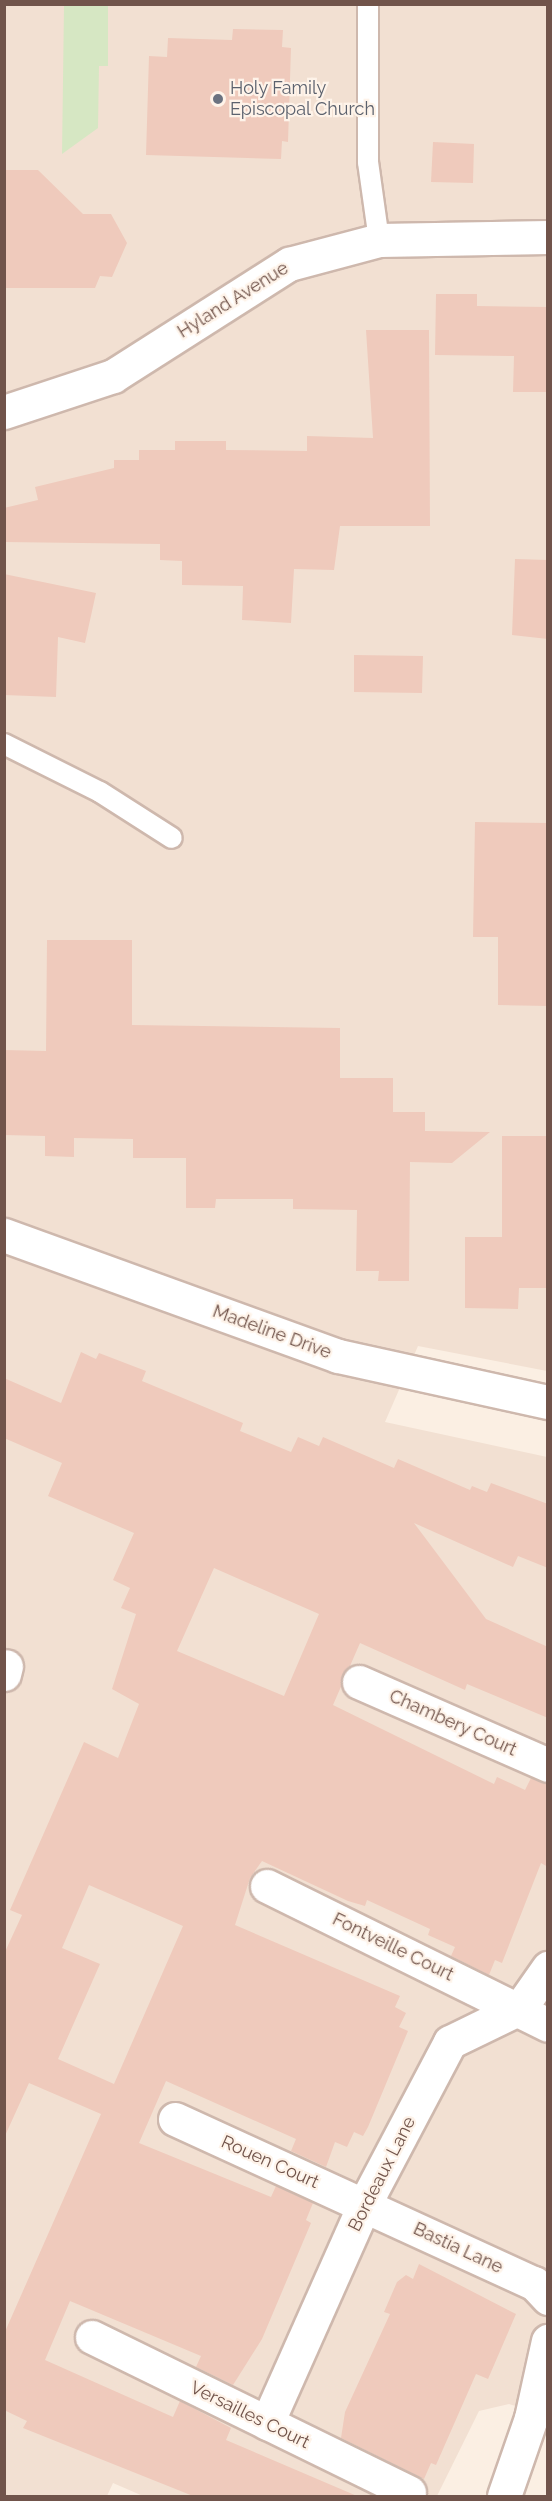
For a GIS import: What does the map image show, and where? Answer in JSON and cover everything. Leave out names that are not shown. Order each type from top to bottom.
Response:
[{"type":"street","name":"Hyland Avenue","points":[[4,412],[112,376],[289,264],[379,240],[548,237]]},
{"type":"street","name":"Madeline Drive","points":[[4,1235],[338,1356],[548,1402]]},
{"type":"street","name":"Chambery Court","points":[[359,1682],[548,1764]]},
{"type":"street","name":"Fontveille Court","points":[[267,1886],[534,2016]]},
{"type":"street","name":"Bordeaux Lane","points":[[267,2423],[364,2205],[450,2042],[534,2016],[548,1968]]},
{"type":"street","name":"Rouen Court","points":[[175,2119],[364,2205]]},
{"type":"street","name":"Bastia Lane","points":[[364,2205],[534,2283],[548,2298]]},
{"type":"street","name":"Versailles Court","points":[[92,2337],[409,2492]]},
{"type":"street","points":[[504,2496],[518,2466],[548,2341]]},
{"type":"lane","points":[[368,4],[368,162],[379,240]]},
{"type":"lane","points":[[4,744],[100,792],[172,838]]},
{"type":"shaded area","points":[[5,5],[547,5],[547,1371],[418,1346],[385,1422],[547,1457],[547,2416],[509,2404],[479,2411],[437,2496],[143,2496],[113,2483],[107,2496],[5,2496]]},
{"type":"green space","points":[[64,5],[108,5],[108,66],[99,66],[98,128],[62,154]]},
{"type":"building","name":"Holy Family Episcopal Church","points":[[233,29],[283,30],[282,47],[291,48],[288,142],[282,141],[281,159],[146,155],[149,56],[167,57],[168,38],[232,40]]},
{"type":"building","points":[[433,142],[474,144],[473,183],[431,182]]},
{"type":"building","points":[[4,170],[38,170],[83,214],[111,214],[127,243],[112,277],[100,276],[95,288],[4,288]]},
{"type":"building","points":[[436,294],[477,294],[477,306],[548,307],[548,392],[513,392],[514,356],[435,355]]},
{"type":"building","points":[[366,330],[429,330],[430,526],[340,526],[334,570],[294,569],[291,623],[242,620],[243,586],[182,585],[182,561],[160,560],[160,544],[4,542],[4,508],[38,500],[35,487],[114,468],[114,460],[139,460],[139,450],[175,450],[175,441],[226,441],[226,450],[307,451],[307,436],[373,438]]},
{"type":"building","points":[[515,559],[548,560],[548,639],[512,635]]},
{"type":"building","points":[[4,574],[96,593],[85,643],[58,637],[56,697],[4,695]]},
{"type":"building","points":[[354,655],[423,656],[422,693],[354,692]]},
{"type":"building","points":[[475,822],[548,823],[548,1006],[498,1005],[498,937],[473,937]]},
{"type":"building","points":[[47,940],[132,940],[132,1025],[340,1028],[340,1078],[393,1078],[393,1112],[425,1112],[425,1131],[490,1132],[452,1163],[410,1162],[409,1281],[378,1281],[379,1271],[356,1271],[357,1210],[293,1209],[293,1199],[216,1199],[215,1208],[186,1208],[186,1158],[133,1158],[133,1139],[74,1138],[74,1157],[45,1156],[45,1136],[4,1135],[4,1050],[46,1051]]},
{"type":"building","points":[[502,1136],[548,1136],[548,1288],[519,1288],[518,1309],[465,1308],[465,1237],[502,1237]]},
{"type":"building","points":[[81,1352],[96,1359],[99,1353],[146,1371],[142,1381],[243,1423],[240,1431],[291,1452],[298,1437],[319,1446],[323,1437],[394,1468],[398,1459],[470,1490],[472,1486],[487,1492],[491,1483],[548,1504],[548,1568],[518,1556],[513,1567],[414,1523],[486,1619],[548,1647],[548,1718],[467,1684],[465,1690],[360,1643],[333,1705],[494,1784],[497,1777],[525,1790],[531,1778],[548,1783],[548,1867],[541,1863],[502,1963],[495,1960],[489,1975],[451,1956],[455,1947],[428,1935],[430,1929],[367,1900],[365,1906],[348,1901],[262,1861],[250,1878],[235,1925],[400,1996],[395,2007],[406,2013],[399,2027],[408,2031],[368,2127],[363,2136],[354,2132],[347,2147],[335,2142],[326,2167],[291,2151],[296,2139],[166,2081],[139,2143],[271,2197],[276,2186],[313,2203],[306,2220],[311,2223],[262,2339],[233,2385],[196,2367],[201,2356],[70,2301],[45,2360],[173,2417],[180,2401],[231,2428],[226,2440],[357,2496],[193,2496],[23,2428],[27,2421],[4,2410],[4,2334],[101,2114],[29,2083],[4,2138],[4,1954],[22,1915],[10,1910],[84,1742],[118,1758],[139,1704],[112,1689],[136,1614],[121,1608],[130,1588],[113,1580],[134,1533],[48,1496],[62,1463],[4,1438],[4,1378],[61,1403]],"holes":[[[214,1568],[319,1614],[284,1696],[177,1651]],[[89,1885],[183,1926],[114,2084],[58,2059],[100,1964],[62,1948]]]},
{"type":"building","points":[[419,2264],[516,2314],[488,2379],[476,2374],[436,2465],[431,2463],[424,2479],[341,2438],[345,2412],[390,2314],[384,2312],[397,2282],[406,2275],[413,2279]]},
{"type":"place","name":"Holy Family Episcopal Church","points":[[218,99]]}]
